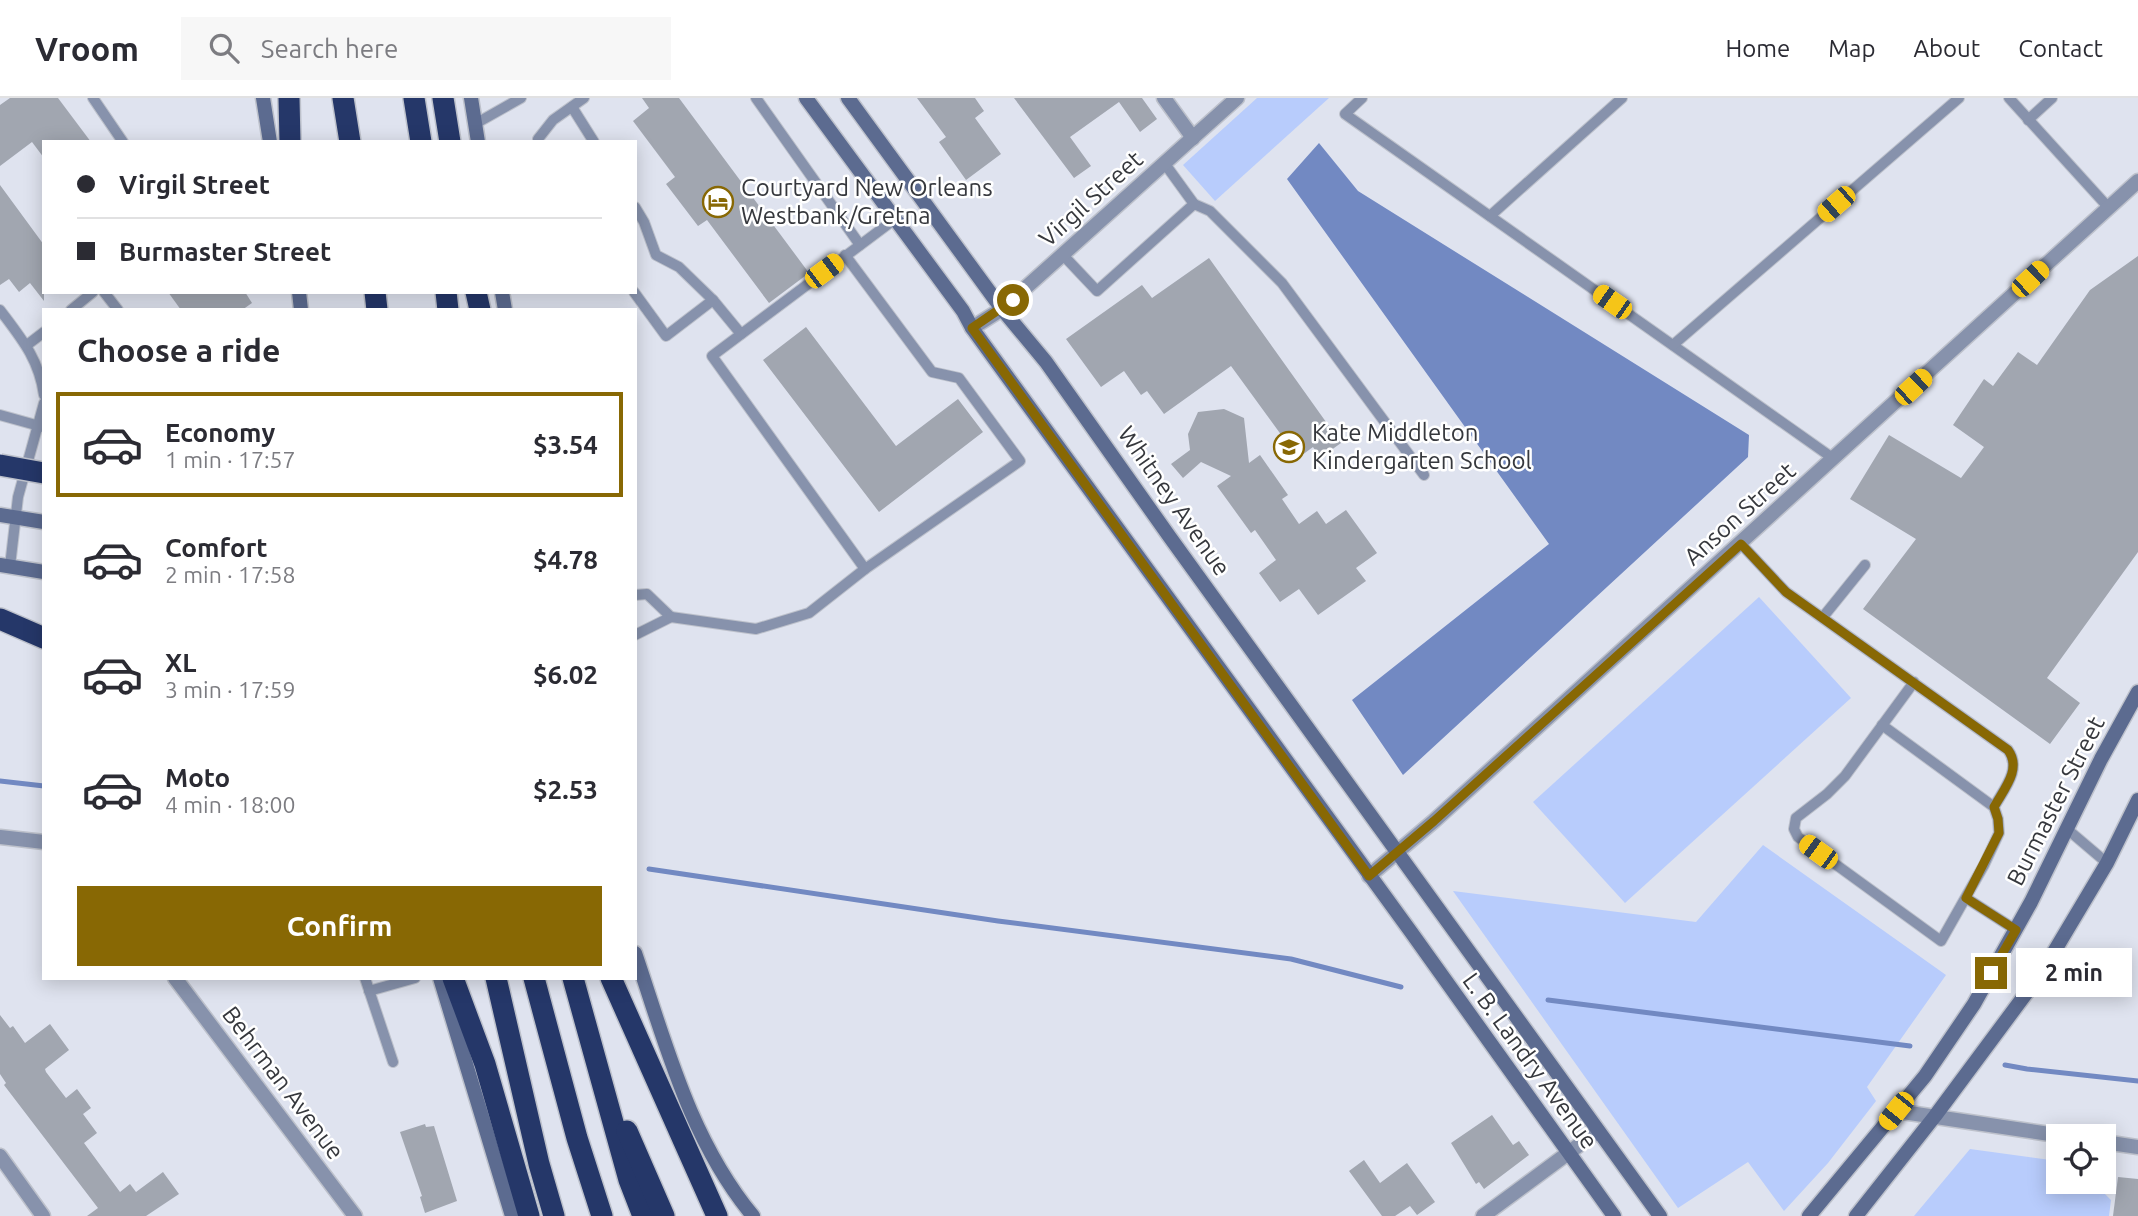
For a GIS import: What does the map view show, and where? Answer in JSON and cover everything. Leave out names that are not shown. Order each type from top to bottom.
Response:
[{"type":"highway","points":[[289,98],[290,140]]},
{"type":"highway","points":[[343,98],[350,140]]},
{"type":"highway","points":[[414,98],[421,140]]},
{"type":"highway","points":[[443,98],[450,140]]},
{"type":"highway","points":[[0,465],[42,472]]},
{"type":"highway","points":[[0,619],[42,637]]},
{"type":"highway","points":[[454,980],[485,1064],[529,1216]]},
{"type":"highway","points":[[496,980],[539,1164],[554,1216]]},
{"type":"highway","points":[[535,980],[577,1138],[602,1216]]},
{"type":"highway","points":[[573,980],[629,1180],[643,1216]]},
{"type":"highway","points":[[612,980],[717,1216]]},
{"type":"highway","points":[[595,1057],[664,1216]]},
{"type":"street","points":[[263,98],[270,140]]},
{"type":"street","points":[[471,98],[478,140]]},
{"type":"street","points":[[806,98],[963,311],[972,328],[1369,876]]},
{"type":"street","name":"Whitney Avenue","points":[[848,98],[1002,309],[1053,372],[1457,934]]},
{"type":"street","points":[[1164,98],[1193,138]]},
{"type":"street","name":"Virgil Street","points":[[972,328],[1002,309],[1237,98]]},
{"type":"street","name":"Anson Street","points":[[1369,876],[1398,853],[1741,544],[2138,181]]},
{"type":"street","points":[[0,515],[42,522]]},
{"type":"street","points":[[5,566],[42,572]]},
{"type":"street","name":"Burmaster Street","points":[[1809,1216],[1925,1076],[1974,1004],[2016,930],[2101,759],[2138,692]]},
{"type":"street","points":[[1856,1216],[1935,1116],[2042,972],[2134,817],[2138,800]]},
{"type":"street","points":[[0,837],[42,842]]},
{"type":"street","name":"L. B. Landry Avenue","points":[[1369,876],[1614,1216]]},
{"type":"street","name":"L. B. Landry Avenue","points":[[1457,934],[1660,1216]]},
{"type":"street","points":[[637,959],[689,1111],[709,1152],[753,1216]]},
{"type":"street","name":"Behrman Avenue","points":[[177,980],[355,1216]]},
{"type":"street","points":[[441,980],[512,1216]]},
{"type":"street","points":[[1896,1111],[2046,1133]]},
{"type":"street","points":[[1483,1216],[1598,1131]]},
{"type":"street","points":[[2116,1144],[2138,1147]]},
{"type":"street","points":[[0,1156],[43,1216]]},
{"type":"lane","points":[[93,98],[122,140]]},
{"type":"lane","points":[[475,124],[521,98]]},
{"type":"lane","points":[[538,140],[553,120],[584,98]]},
{"type":"lane","points":[[756,98],[860,245]]},
{"type":"lane","points":[[1362,98],[1345,114],[1834,459]]},
{"type":"lane","points":[[1490,216],[1622,98]]},
{"type":"lane","points":[[1673,345],[1959,98]]},
{"type":"lane","points":[[2009,98],[2108,207]]},
{"type":"lane","points":[[2028,120],[2052,98]]},
{"type":"lane","points":[[572,107],[593,140]]},
{"type":"lane","points":[[1165,164],[1194,204],[1210,211],[1282,283],[1424,475]]},
{"type":"lane","points":[[1063,255],[1097,291],[1194,204]]},
{"type":"lane","points":[[637,210],[656,255],[679,267],[713,300],[741,334]]},
{"type":"lane","points":[[865,569],[712,356],[895,219]]},
{"type":"lane","points":[[637,634],[671,617],[756,629],[809,613],[865,569],[1020,461],[959,378],[932,372],[845,255]]},
{"type":"lane","points":[[73,308],[91,294]]},
{"type":"lane","points":[[106,294],[116,308]]},
{"type":"lane","points":[[635,294],[666,336],[713,300]]},
{"type":"lane","points":[[0,310],[27,345],[42,381]]},
{"type":"lane","points":[[27,345],[42,334]]},
{"type":"lane","points":[[0,415],[41,427],[18,497],[5,566]]},
{"type":"lane","points":[[1741,544],[1786,592],[2008,750],[2014,758],[2015,769],[1994,807]]},
{"type":"lane","points":[[1823,617],[1865,565]]},
{"type":"lane","points":[[637,595],[647,594],[671,617]]},
{"type":"lane","points":[[1882,725],[1994,807],[1998,819],[1999,833],[1941,941],[1798,837],[1794,829],[1796,818],[1845,776],[1882,725],[1914,682]]},
{"type":"lane","points":[[2067,830],[2107,863]]},
{"type":"lane","points":[[1966,898],[2016,930]]},
{"type":"lane","points":[[366,980],[393,1062]]},
{"type":"lane","points":[[369,991],[408,980]]},
{"type":"shaded area","points":[[1257,98],[1329,98],[1215,201],[1183,165]]},
{"type":"shaded area","points":[[1319,143],[1358,191],[1749,435],[1748,457],[1403,775],[1352,700],[1549,544],[1287,179]]},
{"type":"shaded area","points":[[1759,597],[1851,698],[1625,903],[1533,802]]},
{"type":"shaded area","points":[[1763,845],[1946,975],[1867,1087],[1876,1101],[1828,1163],[1784,1211],[1748,1162],[1678,1208],[1453,891],[1696,922]]},
{"type":"shaded area","points":[[1970,1149],[2046,1159],[2046,1194],[2105,1194],[2111,1200],[2109,1216],[1914,1216]]},
{"type":"building","points":[[10,98],[58,98],[90,140],[42,140],[42,155],[32,142],[0,166],[0,105]]},
{"type":"building","name":"Courtyard New Orleans Westbank/Gretna","points":[[642,98],[679,98],[809,273],[769,303],[707,220],[698,226],[666,184],[675,177],[633,121],[649,108]]},
{"type":"building","points":[[917,98],[975,98],[984,111],[975,118],[1001,154],[966,180],[939,142],[946,137]]},
{"type":"building","points":[[1014,98],[1142,98],[1157,119],[1140,132],[1119,102],[1070,137],[1091,166],[1074,178]]},
{"type":"building","points":[[0,185],[42,242],[44,301],[30,283],[19,292],[9,279],[0,285]]},
{"type":"building","points":[[2138,256],[2138,552],[2047,678],[2080,703],[2050,744],[1863,609],[1916,539],[1850,499],[1889,435],[1961,478],[1984,447],[1953,425],[1984,379],[1993,386],[2018,352],[2037,365],[2090,290]]},
{"type":"building","points":[[1209,258],[1341,443],[1320,458],[1313,447],[1298,458],[1231,366],[1164,414],[1147,391],[1141,395],[1124,371],[1101,387],[1066,339],[1142,285],[1152,298]]},
{"type":"building","points":[[169,294],[246,294],[252,303],[245,308],[180,308]]},
{"type":"building","points":[[806,327],[896,446],[958,399],[983,432],[879,512],[763,360]]},
{"type":"building","points":[[1224,409],[1244,418],[1249,463],[1260,455],[1288,495],[1282,499],[1299,524],[1317,511],[1326,524],[1346,510],[1377,553],[1356,568],[1366,581],[1318,615],[1299,589],[1280,602],[1259,573],[1276,560],[1255,530],[1251,533],[1217,486],[1231,476],[1201,462],[1183,478],[1171,464],[1190,450],[1188,434],[1198,412]]},
{"type":"building","points":[[0,1015],[10,1028],[13,1026],[25,1043],[50,1024],[69,1050],[45,1069],[46,1072],[66,1098],[77,1089],[91,1108],[83,1114],[97,1133],[84,1143],[120,1192],[130,1184],[136,1192],[163,1172],[179,1194],[146,1216],[87,1216],[98,1208],[4,1085],[6,1083],[0,1074]]},
{"type":"building","points":[[1492,1115],[1513,1145],[1519,1141],[1529,1155],[1484,1189],[1479,1182],[1476,1184],[1451,1143]]},
{"type":"building","points":[[425,1124],[426,1127],[434,1126],[457,1201],[425,1213],[420,1197],[422,1196],[400,1132]]},
{"type":"building","points":[[1364,1160],[1380,1183],[1407,1163],[1435,1202],[1417,1215],[1410,1206],[1395,1216],[1382,1216],[1349,1171]]},
{"type":"building","points":[[2118,1177],[2138,1179],[2138,1216],[2113,1216]]},
{"type":"waterway","points":[[0,781],[42,786]]},
{"type":"waterway","points":[[649,869],[998,921],[1291,959],[1401,987]]},
{"type":"waterway","points":[[1548,1000],[1910,1046]]},
{"type":"waterway","points":[[2005,1065],[2138,1081]]},
{"type":"place","name":"Courtyard New Orleans Westbank/Gretna","points":[[718,202]]},
{"type":"place","name":"Kate Middleton Kindergarten School","points":[[1289,447]]},
{"type":"route","points":[[1013,300],[972,328],[1369,876],[1434,821],[1741,544],[1786,592],[2008,750],[2014,758],[2015,769],[1994,807],[1999,833],[1966,898],[2016,930],[1991,973]]}]
